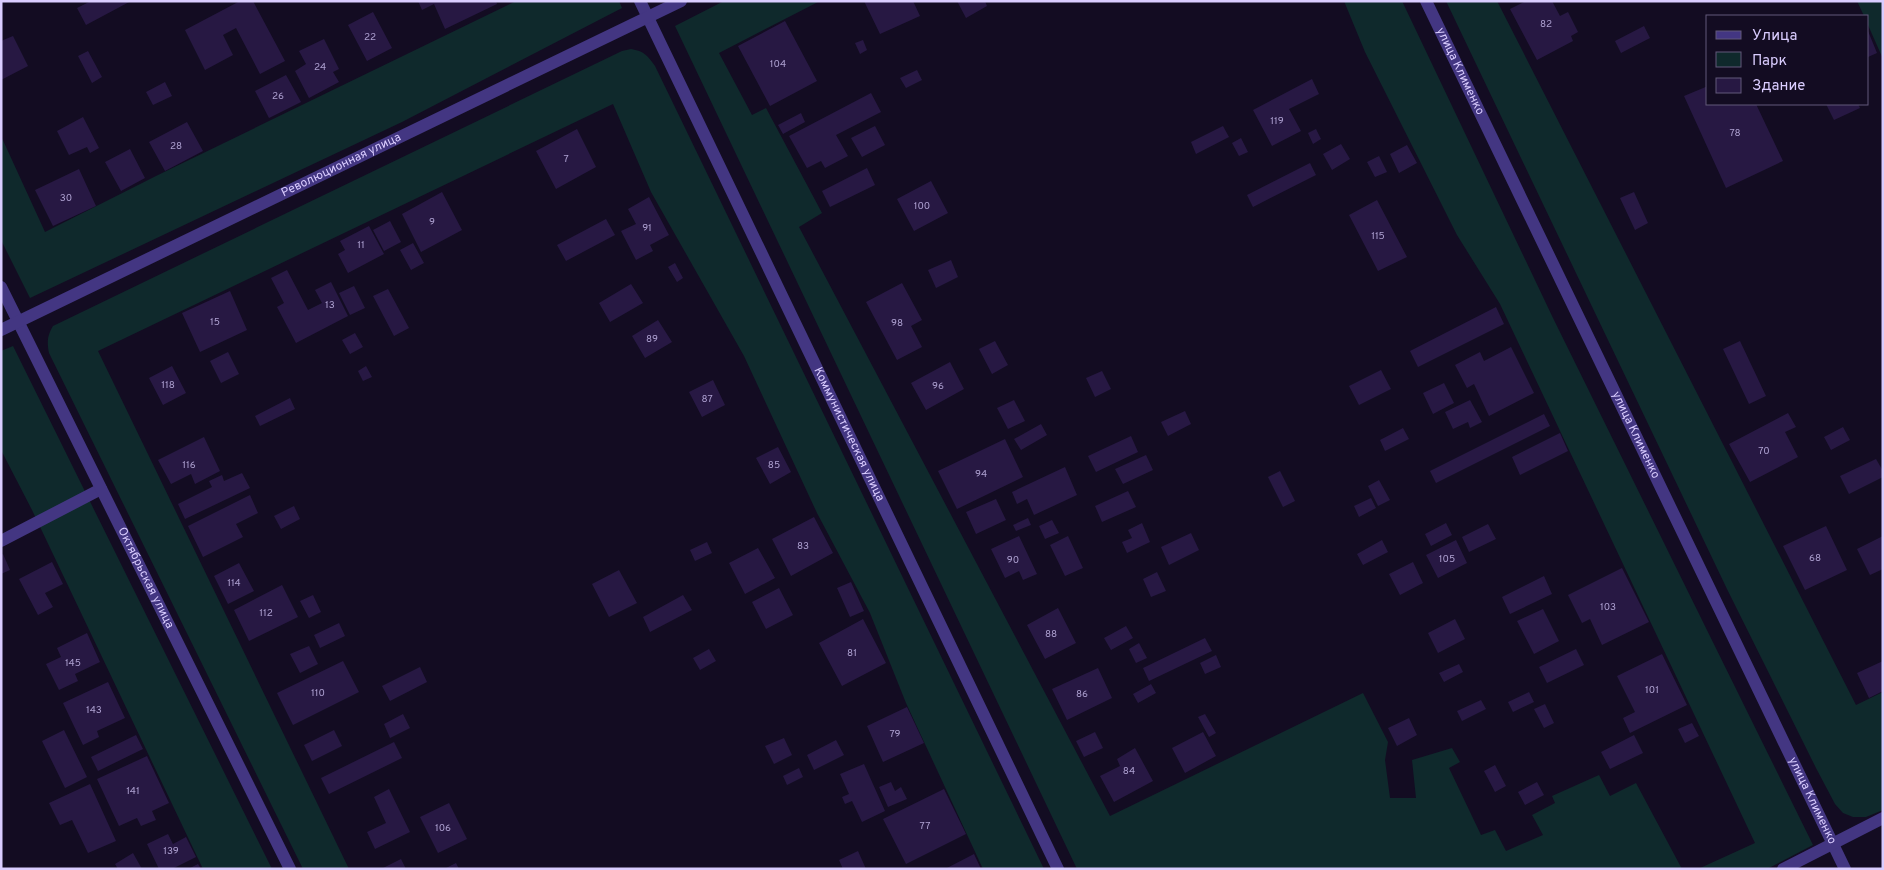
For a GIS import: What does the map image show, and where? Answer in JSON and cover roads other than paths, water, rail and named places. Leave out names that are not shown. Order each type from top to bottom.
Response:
[{"type":"street","name":"Коммунистическая улица","points":[[640,1],[1058,869]]},
{"type":"street","name":"Революционная улица","points":[[1,330],[680,1]]},
{"type":"street","name":"улица Клименко","points":[[1426,1],[1845,869]]},
{"type":"street","name":"Октябрьская улица","points":[[1,287],[290,869]]},
{"type":"street","points":[[1,541],[101,489]]},
{"type":"street","points":[[1783,869],[1883,818]]}]
